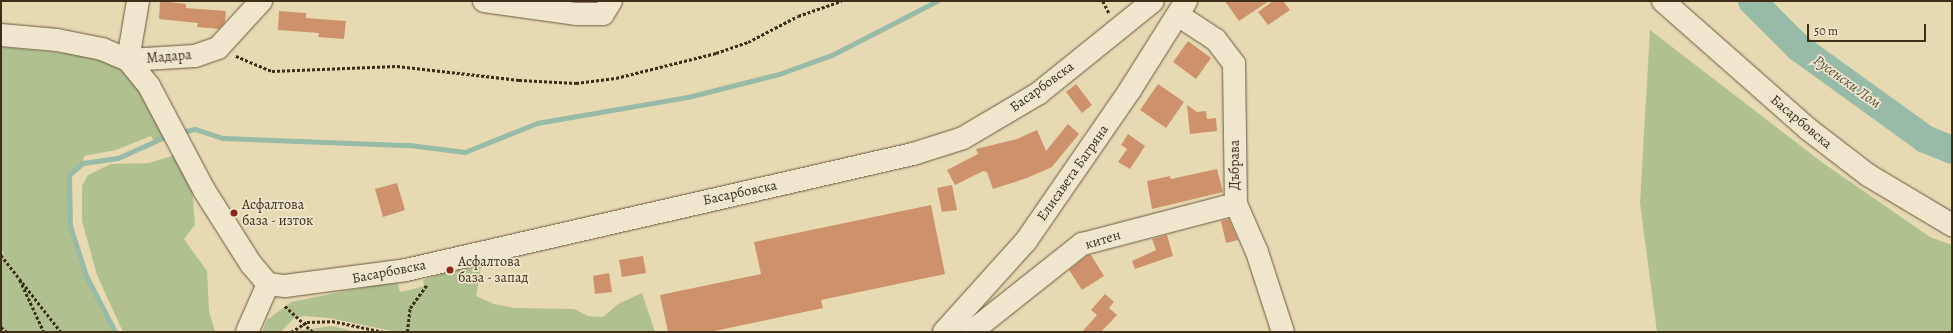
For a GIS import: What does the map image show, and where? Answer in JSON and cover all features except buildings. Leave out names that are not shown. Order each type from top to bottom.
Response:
[{"type":"street","points":[[128,60],[138,1]]},
{"type":"street","name":"Мадара","points":[[128,60],[194,56],[218,48],[261,1]]},
{"type":"street","points":[[484,1],[577,14],[603,14],[611,1]]},
{"type":"street","name":"Басарбовска","points":[[279,292],[406,270],[870,164],[956,140],[1039,93],[1153,1]]},
{"type":"street","name":"Басарбовска","points":[[1663,1],[1808,130],[1868,175],[1952,225]]},
{"type":"street","name":"Дъбрава","points":[[1182,8],[1216,40],[1234,64],[1236,204],[1256,252],[1283,332]]},
{"type":"street","name":"Елисавета Багряна","points":[[944,332],[1026,241],[1182,8]]},
{"type":"street","points":[[1,35],[95,48],[128,60],[149,86],[186,155],[251,264],[279,292],[247,332]]},
{"type":"street","name":"китен","points":[[972,332],[1082,244],[1236,204]]},
{"type":"path","points":[[218,48],[272,71],[397,66],[519,80],[576,83],[616,78],[716,53],[748,42],[788,21],[841,1]]},
{"type":"path","points":[[1,255],[61,332]]},
{"type":"path","points":[[17,274],[44,332]]},
{"type":"path","points":[[406,332],[407,317],[414,300],[431,282]]},
{"type":"path","points":[[279,292],[312,332]]},
{"type":"path","points":[[290,332],[304,324],[332,321],[384,332]]},
{"type":"path","points":[[1,326],[7,332]]},
{"type":"green space","points":[[1650,30],[1823,163],[1930,237],[1952,245],[1952,332],[1657,332],[1640,203]]},
{"type":"green space","points":[[1,47],[104,57],[133,74],[166,135],[155,142],[151,136],[116,150],[84,156],[83,163],[69,176],[70,226],[86,276],[115,332],[1,332],[1,251],[7,259],[1,249]]},
{"type":"green space","points":[[175,155],[192,186],[195,225],[184,239],[207,271],[209,311],[215,332],[123,332],[97,275],[82,221],[82,186],[88,175],[111,164],[149,163]]},
{"type":"green space","points":[[482,261],[476,296],[494,304],[515,308],[574,309],[588,316],[603,317],[618,304],[642,293],[655,332],[392,331],[329,318],[305,316],[294,318],[281,332],[262,332],[267,320],[291,302],[385,283],[398,284],[400,292],[410,290],[424,286],[423,280]]},
{"type":"green space","points":[[332,326],[356,332],[295,332],[296,331]]},
{"type":"waterway","points":[[180,132],[195,129],[223,138],[409,145],[465,152],[537,123],[688,97],[779,74],[832,55],[937,1]]},
{"type":"waterway","name":"Русенски Лом","points":[[1752,1],[1799,48],[1925,139],[1952,150]]},
{"type":"waterway","points":[[115,332],[86,276],[70,226],[69,175],[83,163],[118,158],[169,135]]},
{"type":"place","name":"Асфалтова база - изток","points":[[234,213]]},
{"type":"place","name":"Асфалтова база - запад","points":[[450,270]]}]
